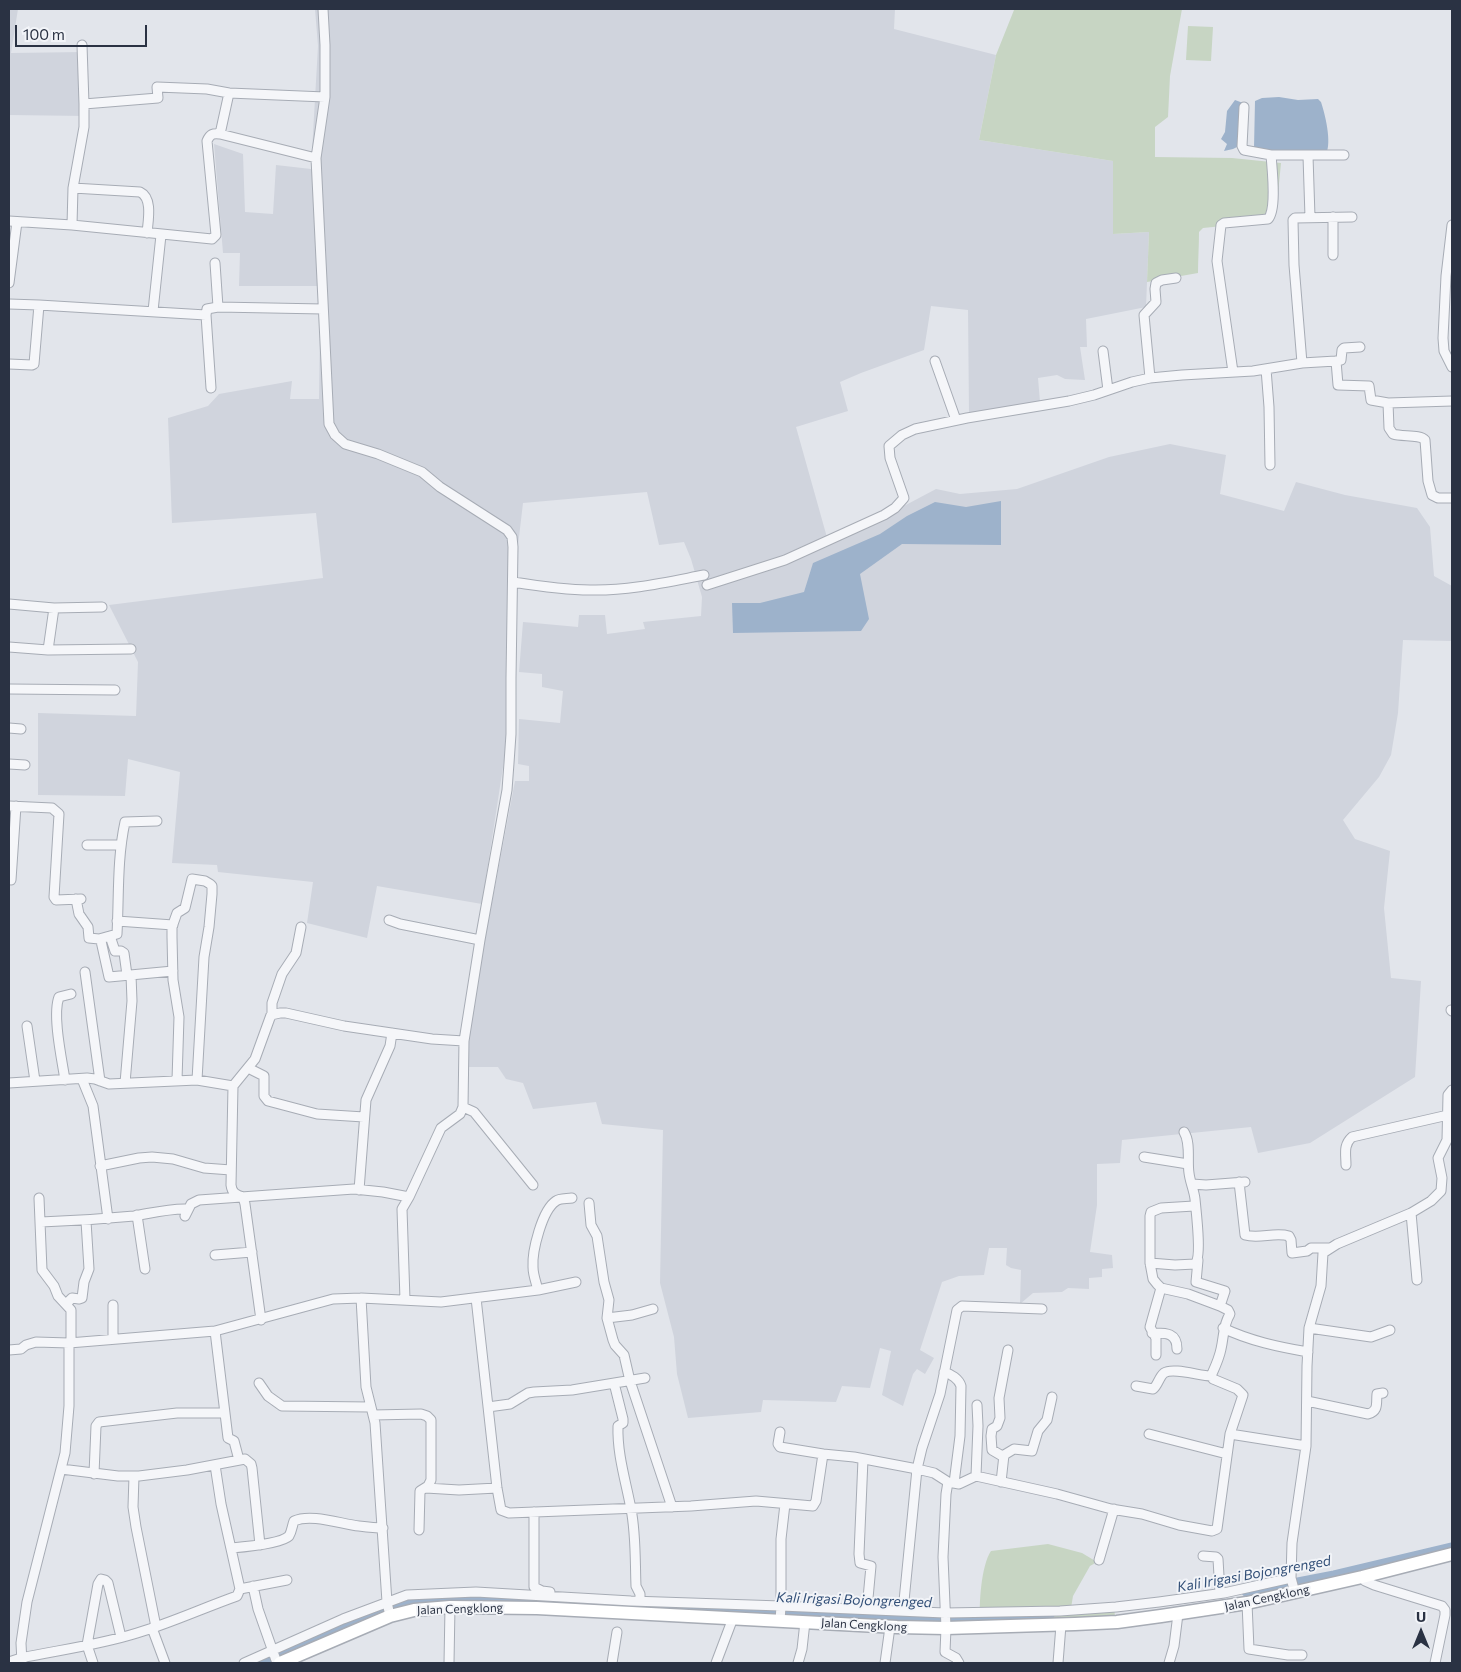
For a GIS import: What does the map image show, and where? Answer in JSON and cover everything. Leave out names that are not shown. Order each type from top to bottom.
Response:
[{"type":"main road","name":"Jalan Cengklong","points":[[275,1658],[389,1609],[632,1606],[733,1618],[781,1613],[805,1622],[897,1618],[1061,1625],[1117,1614],[1160,1609],[1178,1614],[1248,1603],[1293,1585],[1362,1577],[1452,1554]]},
{"type":"street","points":[[323,9],[325,97],[316,158],[329,424],[335,435],[345,444],[378,454],[422,472],[440,487],[507,530],[512,537],[510,763],[464,1041],[463,1107],[460,1114],[441,1128],[401,1212],[405,1300]]},
{"type":"street","points":[[72,225],[73,188],[84,127],[82,45]]},
{"type":"street","points":[[84,104],[158,98],[157,87],[206,89],[229,93],[325,97]]},
{"type":"street","points":[[220,134],[229,93]]},
{"type":"street","points":[[1244,107],[1242,146],[1244,150],[1271,155],[1344,155]]},
{"type":"street","points":[[9,283],[13,221],[72,225],[160,235],[214,238],[216,235],[207,141],[213,133],[316,158]]},
{"type":"street","points":[[1233,372],[1217,261],[1221,225],[1224,223],[1268,219],[1271,216],[1273,206],[1271,155]]},
{"type":"street","points":[[1308,156],[1310,217]]},
{"type":"street","points":[[73,188],[140,192],[145,194],[148,204],[147,233]]},
{"type":"street","points":[[1302,364],[1294,265],[1293,220],[1295,218],[1310,217],[1352,217]]},
{"type":"street","points":[[1333,217],[1333,255]]},
{"type":"street","points":[[1452,225],[1446,276],[1443,338],[1444,351],[1452,367]]},
{"type":"street","points":[[153,311],[160,235]]},
{"type":"street","points":[[215,263],[218,307]]},
{"type":"street","points":[[1150,378],[1144,315],[1156,302],[1156,283],[1176,278]]},
{"type":"street","points":[[9,304],[206,315]]},
{"type":"street","points":[[9,364],[34,364],[39,305]]},
{"type":"street","points":[[211,388],[207,309],[218,307],[323,309]]},
{"type":"street","points":[[707,585],[785,560],[884,515],[895,508],[904,498],[890,458],[889,446],[902,435],[915,429],[956,420],[1069,401],[1150,378],[1182,374],[1266,369],[1336,361],[1341,360],[1344,348],[1360,347]]},
{"type":"street","points":[[1103,351],[1108,390]]},
{"type":"street","points":[[1336,361],[1338,385],[1369,386],[1371,400],[1388,403],[1452,401]]},
{"type":"street","points":[[936,362],[956,420]]},
{"type":"street","points":[[1266,369],[1270,465]]},
{"type":"street","points":[[1388,403],[1389,428],[1393,434],[1402,437],[1422,437],[1425,440],[1428,481],[1432,495],[1438,498],[1452,498]]},
{"type":"street","points":[[513,582],[549,588],[590,590],[655,584],[704,575]]},
{"type":"street","points":[[9,604],[54,608],[102,607]]},
{"type":"street","points":[[48,650],[54,608]]},
{"type":"street","points":[[9,647],[48,650],[131,649]]},
{"type":"street","points":[[9,689],[116,690]]},
{"type":"street","points":[[9,728],[21,729]]},
{"type":"street","points":[[9,764],[25,765]]},
{"type":"street","points":[[11,880],[12,806],[52,808],[60,814],[54,896],[56,900],[79,899],[79,914],[88,927],[88,938],[99,939],[117,934],[118,867],[125,822],[157,821]]},
{"type":"street","points":[[87,846],[120,845]]},
{"type":"street","points":[[177,1080],[179,1018],[173,971],[172,937],[173,924],[177,913],[185,908],[192,879],[205,881],[212,886],[209,927],[204,957],[197,1080]]},
{"type":"street","points":[[389,920],[400,924],[480,940]]},
{"type":"street","points":[[117,921],[173,924]]},
{"type":"street","points":[[243,1197],[232,1191],[233,1086],[255,1059],[272,1014],[272,1004],[282,974],[296,954],[301,927]]},
{"type":"street","points":[[110,936],[114,951],[124,953],[132,1001],[126,1083]]},
{"type":"street","points":[[99,939],[102,942],[109,977],[173,971]]},
{"type":"street","points":[[85,972],[100,1081]]},
{"type":"street","points":[[65,1080],[57,1005],[59,998],[71,994]]},
{"type":"street","points":[[272,1014],[286,1014],[344,1026],[448,1041],[464,1041]]},
{"type":"street","points":[[27,1026],[35,1081]]},
{"type":"street","points":[[359,1190],[366,1100],[390,1046],[392,1033]]},
{"type":"street","points":[[248,1068],[264,1076],[264,1097],[268,1101],[317,1114],[364,1117]]},
{"type":"street","points":[[9,1078],[9,1083],[82,1079],[95,1079],[109,1084],[197,1080],[233,1086]]},
{"type":"street","points":[[82,1079],[92,1106],[108,1219]]},
{"type":"street","points":[[1160,1609],[1223,1593],[1293,1585],[1293,1534],[1306,1446],[1309,1328],[1321,1286],[1323,1253],[1330,1248],[1411,1213],[1441,1191],[1443,1184],[1438,1158],[1446,1140],[1448,1095],[1452,1090]]},
{"type":"street","points":[[463,1107],[474,1112],[532,1185]]},
{"type":"street","points":[[1346,1165],[1345,1149],[1347,1142],[1352,1137],[1448,1115]]},
{"type":"street","points":[[1184,1132],[1188,1138],[1189,1176],[1192,1184],[1198,1236],[1196,1282],[1225,1291],[1220,1306]]},
{"type":"street","points":[[1144,1156],[1188,1164]]},
{"type":"street","points":[[100,1166],[152,1157],[173,1159],[204,1168],[231,1170]]},
{"type":"street","points":[[1443,1184],[1452,1181]]},
{"type":"street","points":[[1192,1184],[1206,1185],[1242,1182],[1245,1235],[1280,1234],[1290,1236],[1292,1253],[1307,1251],[1311,1248],[1330,1248]]},
{"type":"street","points":[[41,1222],[108,1219],[174,1209],[186,1213],[193,1202],[199,1200],[322,1191],[359,1190],[409,1197]]},
{"type":"street","points":[[243,1197],[261,1320]]},
{"type":"street","points":[[21,1661],[22,1636],[27,1602],[65,1453],[69,1406],[72,1314],[42,1270],[39,1198]]},
{"type":"street","points":[[538,1290],[533,1268],[535,1240],[543,1218],[554,1202],[572,1198]]},
{"type":"street","points":[[589,1203],[591,1225],[597,1236],[604,1282],[610,1300],[607,1318],[614,1343],[624,1355],[630,1381],[672,1507]]},
{"type":"street","points":[[1194,1206],[1161,1208],[1151,1212],[1150,1263],[1154,1279],[1161,1288],[1188,1294],[1228,1310],[1230,1314],[1223,1328],[1219,1357],[1211,1376]]},
{"type":"street","points":[[1411,1213],[1417,1280]]},
{"type":"street","points":[[137,1215],[145,1269]]},
{"type":"street","points":[[66,1304],[72,1298],[82,1298],[84,1282],[89,1272],[86,1221]]},
{"type":"street","points":[[215,1255],[252,1252]]},
{"type":"street","points":[[1150,1263],[1196,1264],[1198,1260]]},
{"type":"street","points":[[9,1350],[21,1349],[26,1345],[36,1342],[70,1343],[215,1331],[333,1299],[361,1298],[441,1302],[538,1290],[576,1282]]},
{"type":"street","points":[[1156,1355],[1156,1338],[1150,1327],[1161,1288]]},
{"type":"street","points":[[361,1298],[366,1387],[375,1423],[389,1609]]},
{"type":"street","points":[[476,1298],[497,1488],[500,1508],[503,1512],[509,1514],[631,1509],[756,1501],[809,1506],[816,1504],[823,1454]]},
{"type":"street","points":[[113,1305],[113,1339]]},
{"type":"street","points":[[885,1663],[897,1618],[917,1469],[940,1394],[957,1310],[960,1306],[1042,1309]]},
{"type":"street","points":[[607,1318],[632,1315],[653,1309]]},
{"type":"street","points":[[1223,1328],[1242,1337],[1274,1346],[1308,1352]]},
{"type":"street","points":[[1309,1328],[1371,1337],[1390,1330]]},
{"type":"street","points":[[215,1331],[228,1438],[234,1441],[239,1460]]},
{"type":"street","points":[[1152,1333],[1172,1335],[1176,1339],[1177,1349]]},
{"type":"street","points":[[1004,1457],[992,1450],[991,1436],[992,1429],[997,1426],[1000,1418],[999,1398],[1008,1350]]},
{"type":"street","points":[[944,1372],[958,1380],[961,1386],[960,1436],[951,1482],[946,1494],[943,1557],[945,1653],[956,1658],[959,1663]]},
{"type":"street","points":[[780,1432],[778,1444],[780,1447],[917,1469],[934,1473],[959,1484],[976,1476],[1142,1514],[1179,1525],[1212,1531],[1217,1529],[1230,1434],[1243,1395],[1238,1389],[1213,1379],[1211,1376],[1178,1372],[1163,1374],[1156,1388],[1153,1389],[1136,1386]]},
{"type":"street","points":[[488,1407],[510,1404],[528,1393],[572,1390],[645,1378]]},
{"type":"street","points":[[259,1383],[268,1396],[282,1406],[421,1414],[429,1418],[432,1426],[431,1480],[426,1488],[420,1492],[419,1530]]},
{"type":"street","points":[[389,1609],[407,1595],[476,1592],[559,1597],[632,1606],[640,1594],[636,1586],[631,1509],[624,1481],[618,1441],[617,1427],[623,1423],[623,1418],[614,1383]]},
{"type":"street","points":[[1307,1401],[1368,1414],[1377,1407],[1378,1394],[1383,1393]]},
{"type":"street","points":[[1001,1482],[1004,1457],[1009,1451],[1014,1449],[1032,1451],[1038,1431],[1047,1420],[1052,1397]]},
{"type":"street","points":[[976,1476],[977,1405]]},
{"type":"street","points":[[94,1474],[96,1426],[99,1422],[178,1413],[226,1413]]},
{"type":"street","points":[[1149,1434],[1227,1454]]},
{"type":"street","points":[[1230,1434],[1306,1446]]},
{"type":"street","points":[[61,1469],[94,1474],[134,1476],[215,1466],[243,1458],[248,1460],[252,1468],[260,1545]]},
{"type":"street","points":[[864,1459],[859,1545],[860,1563],[871,1566],[867,1609]]},
{"type":"street","points":[[9,1662],[21,1661],[121,1638],[154,1628],[237,1596],[240,1590],[215,1466]]},
{"type":"street","points":[[134,1476],[133,1508],[136,1527],[154,1628],[165,1663]]},
{"type":"street","points":[[426,1488],[459,1490],[497,1488]]},
{"type":"street","points":[[781,1613],[781,1539],[785,1504]]},
{"type":"street","points":[[1098,1560],[1114,1509]]},
{"type":"street","points":[[534,1512],[534,1586],[543,1592],[555,1592],[559,1597]]},
{"type":"street","points":[[231,1548],[283,1540],[291,1532],[294,1521],[300,1519],[317,1519],[383,1528]]},
{"type":"street","points":[[1202,1556],[1216,1557],[1218,1559],[1226,1606]]},
{"type":"street","points":[[1362,1577],[1365,1581],[1374,1585],[1442,1606],[1445,1610],[1445,1615],[1435,1663]]},
{"type":"street","points":[[93,1663],[87,1645],[98,1584],[101,1579],[105,1580],[108,1584],[121,1638]]},
{"type":"street","points":[[240,1590],[287,1580]]},
{"type":"street","points":[[244,1663],[275,1658],[253,1586]]},
{"type":"street","points":[[1248,1603],[1248,1649],[1288,1655],[1302,1655]]},
{"type":"street","points":[[449,1663],[450,1607]]},
{"type":"street","points":[[659,1608],[781,1613],[867,1609],[897,1618],[945,1620],[1060,1611],[1117,1614]]},
{"type":"street","points":[[1169,1663],[1174,1646],[1178,1614]]},
{"type":"street","points":[[716,1663],[733,1618]]},
{"type":"street","points":[[798,1663],[802,1649],[805,1622]]},
{"type":"street","points":[[1058,1663],[1061,1625]]},
{"type":"street","points":[[612,1663],[617,1632]]},
{"type":"shaded area","points":[[9,9],[18,9],[11,53],[84,52],[86,116],[9,115]]},
{"type":"shaded area","points":[[315,9],[895,9],[894,29],[996,55],[979,140],[1113,161],[1113,234],[1149,232],[1146,307],[1086,319],[1087,347],[1080,347],[1085,380],[1065,379],[1057,375],[1038,378],[1040,402],[969,413],[968,310],[931,306],[924,350],[840,382],[848,411],[796,427],[828,541],[936,489],[960,494],[1017,489],[1109,457],[1170,444],[1226,455],[1220,494],[1284,511],[1296,482],[1345,495],[1417,508],[1430,527],[1434,576],[1452,586],[1452,641],[1403,640],[1398,713],[1391,755],[1379,777],[1343,820],[1355,839],[1390,851],[1384,908],[1391,978],[1421,981],[1415,1077],[1310,1143],[1258,1153],[1251,1127],[1122,1140],[1120,1163],[1097,1164],[1097,1205],[1090,1252],[1112,1255],[1113,1268],[1102,1269],[1102,1277],[1089,1278],[1089,1289],[1068,1288],[1062,1292],[1033,1293],[1020,1304],[1021,1270],[1006,1265],[1007,1248],[989,1248],[984,1275],[959,1276],[942,1282],[920,1350],[934,1358],[925,1374],[917,1369],[913,1374],[903,1406],[882,1395],[891,1351],[880,1348],[870,1388],[842,1386],[836,1402],[763,1400],[761,1412],[688,1418],[677,1374],[674,1337],[660,1283],[663,1130],[602,1124],[596,1102],[533,1109],[523,1083],[506,1079],[498,1067],[464,1067],[468,1029],[515,781],[529,781],[529,766],[518,764],[519,719],[560,723],[563,691],[542,687],[542,674],[519,672],[523,622],[578,627],[579,615],[605,615],[607,634],[645,629],[643,622],[701,616],[702,597],[684,542],[659,545],[647,492],[523,503],[509,622],[507,741],[482,904],[377,886],[367,938],[307,923],[313,882],[218,872],[217,865],[172,863],[180,772],[128,759],[125,796],[38,795],[38,713],[136,716],[138,662],[109,605],[323,578],[316,513],[172,523],[168,418],[208,406],[219,394],[292,381],[290,399],[319,399],[319,286],[239,286],[240,253],[223,253],[214,144],[243,154],[245,212],[273,214],[276,165],[311,169],[318,46]]},
{"type":"green space","points":[[1016,9],[1182,9],[1170,76],[1168,117],[1155,127],[1155,157],[1232,158],[1281,163],[1276,214],[1272,221],[1203,228],[1199,232],[1198,273],[1147,282],[1149,232],[1113,234],[1113,161],[979,140],[996,55]]},
{"type":"green space","points":[[1188,26],[1213,27],[1211,61],[1186,60]]},
{"type":"green space","points":[[1048,1544],[1082,1553],[1097,1562],[1090,1566],[1073,1596],[1071,1608],[1114,1606],[1115,1617],[980,1622],[980,1596],[983,1575],[991,1551]]},
{"type":"water","points":[[1279,97],[1298,100],[1318,99],[1321,102],[1328,135],[1326,154],[1286,154],[1254,148],[1255,101],[1262,98]]},
{"type":"water","points":[[1235,100],[1243,103],[1241,145],[1224,151],[1227,144],[1221,139],[1225,132],[1227,111]]},
{"type":"water","points":[[1001,501],[1001,545],[902,544],[860,574],[869,619],[861,631],[733,633],[732,603],[760,603],[804,592],[813,563],[880,534],[907,516],[935,502],[966,507]]},
{"type":"waterway","name":"Kali Irigasi Bojongrenged","points":[[1246,1592],[1334,1575],[1452,1547]]},
{"type":"waterway","name":"Kali Irigasi Bojongrenged","points":[[261,1663],[387,1607],[460,1597],[610,1604]]},
{"type":"waterway","name":"Kali Irigasi Bojongrenged","points":[[651,1606],[926,1619],[987,1619],[1050,1615]]}]
